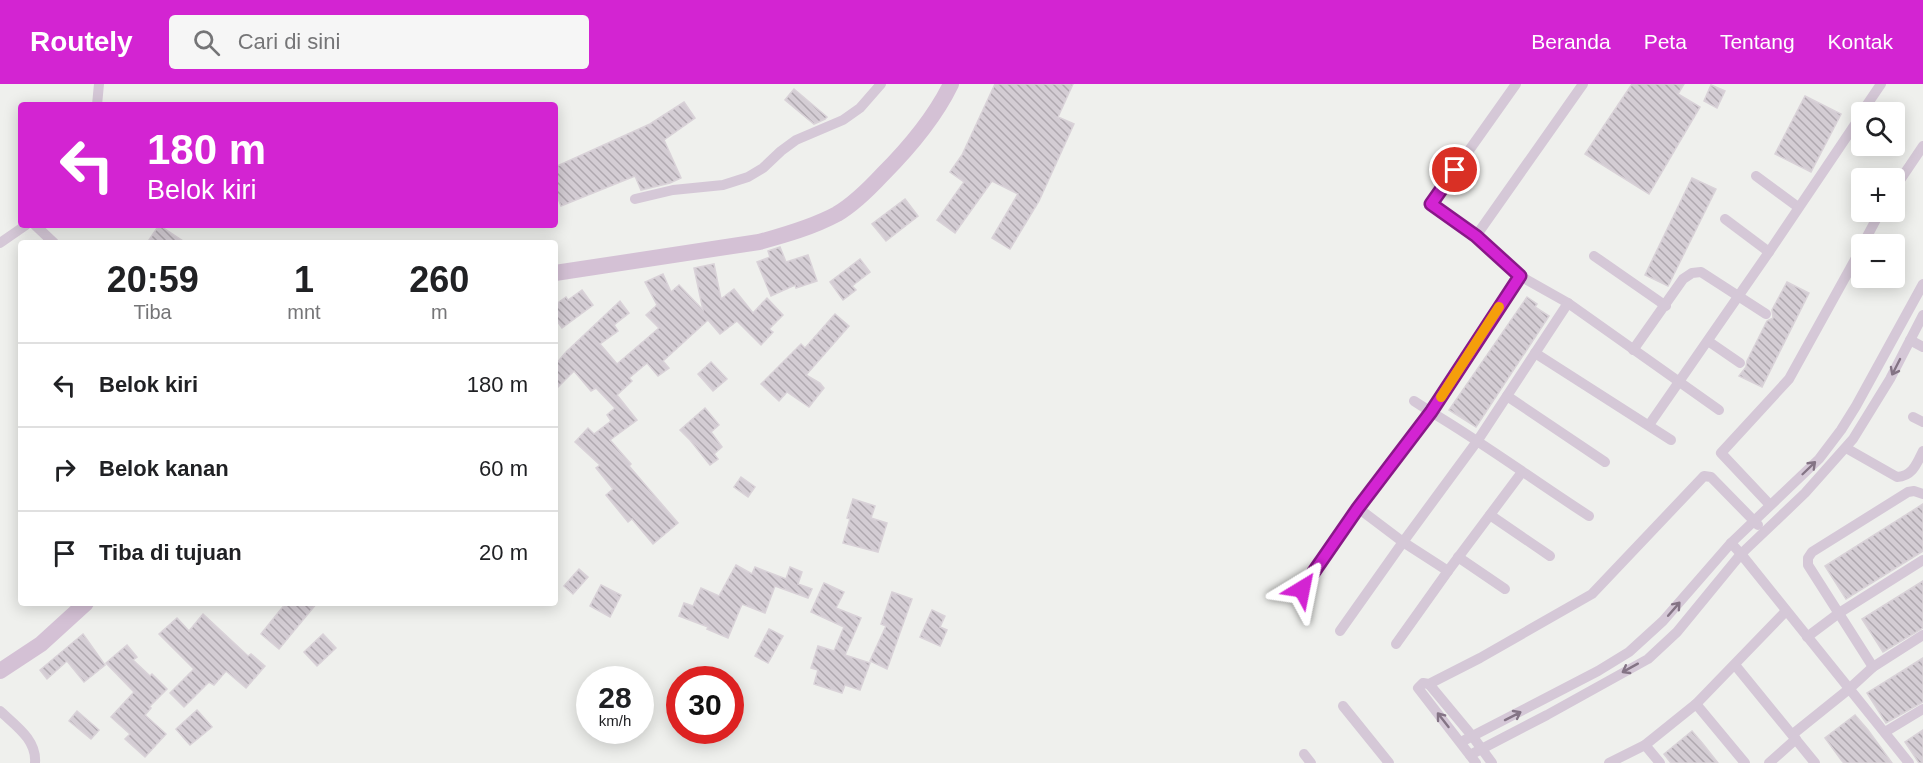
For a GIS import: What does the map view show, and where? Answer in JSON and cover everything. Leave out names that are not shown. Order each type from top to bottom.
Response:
[{"type":"street","points":[[97,102],[99,84]]},
{"type":"street","points":[[635,199],[673,190],[723,185],[748,177],[763,168],[796,140],[843,120],[860,108],[881,84]]},
{"type":"street","points":[[558,273],[759,242],[788,235],[836,214],[869,190],[903,155],[943,101],[951,84]]},
{"type":"street","points":[[1516,84],[1431,204],[1476,236],[1520,276],[1568,303],[1719,410]]},
{"type":"street","points":[[1476,236],[1583,84]]},
{"type":"street","points":[[1869,102],[1881,84]]},
{"type":"street","points":[[1649,425],[1851,129]]},
{"type":"street","points":[[1905,173],[1923,146]]},
{"type":"street","points":[[1756,176],[1798,207]]},
{"type":"street","points":[[1725,219],[1769,252]]},
{"type":"street","points":[[0,243],[22,228]]},
{"type":"street","points":[[38,228],[51,240]]},
{"type":"street","points":[[1594,256],[1666,306]]},
{"type":"street","points":[[1770,505],[1721,453],[1789,379],[1851,266]]},
{"type":"street","points":[[1633,350],[1683,279],[1692,273],[1701,272],[1766,314]]},
{"type":"street","points":[[1302,589],[1358,508],[1431,412],[1520,276]]},
{"type":"street","points":[[1461,742],[1598,671],[1629,652],[1664,621],[1731,543],[1819,459],[1856,406],[1923,284]]},
{"type":"street","points":[[1341,631],[1403,542],[1479,440],[1568,303]]},
{"type":"street","points":[[1765,531],[1711,477],[1704,476],[1592,594],[1480,658],[1429,684],[1423,683],[1418,688],[1473,759],[1480,749],[1547,716],[1648,659],[1677,632],[1742,554],[1805,493],[1846,448],[1872,411],[1923,315]]},
{"type":"street","points":[[1910,340],[1923,347]]},
{"type":"street","points":[[1708,341],[1740,363]]},
{"type":"street","points":[[1535,353],[1671,440]]},
{"type":"street","points":[[1507,396],[1605,462]]},
{"type":"street","points":[[1414,401],[1479,440],[1522,472],[1589,516]]},
{"type":"street","points":[[1846,448],[1897,477],[1913,471],[1923,451]]},
{"type":"street","points":[[1396,644],[1522,472]]},
{"type":"street","points":[[1873,667],[1808,565],[1808,558],[1812,552],[1908,492],[1923,494]]},
{"type":"street","points":[[1358,508],[1403,542],[1448,570]]},
{"type":"street","points":[[1490,515],[1550,556]]},
{"type":"street","points":[[1731,543],[1909,763]]},
{"type":"street","points":[[1458,557],[1505,589]]},
{"type":"street","points":[[1807,637],[1839,613],[1923,560]]},
{"type":"street","points":[[0,671],[42,644],[83,606]]},
{"type":"street","points":[[1609,763],[1645,745],[1696,704],[1786,611]]},
{"type":"street","points":[[1769,763],[1795,736],[1873,667],[1923,635]]},
{"type":"street","points":[[1735,665],[1815,763]]},
{"type":"street","points":[[1429,684],[1492,763]]},
{"type":"street","points":[[1696,704],[1745,763]]},
{"type":"street","points":[[1343,706],[1389,763]]},
{"type":"street","points":[[1885,732],[1923,709]]},
{"type":"street","points":[[0,711],[32,743],[35,750],[35,763]]},
{"type":"street","points":[[1645,745],[1660,763]]},
{"type":"street","points":[[1372,763],[1382,754]]},
{"type":"building","points":[[995,84],[1073,84],[1058,117],[1074,124],[1039,201],[1010,249],[992,238],[1018,194],[992,181],[955,233],[937,220],[964,182],[950,172],[962,155]]},
{"type":"building","points":[[1632,84],[1684,84],[1678,94],[1700,107],[1649,194],[1585,154]]},
{"type":"building","points":[[1711,85],[1725,91],[1717,108],[1704,101]]},
{"type":"building","points":[[794,89],[827,117],[814,124],[785,100]]},
{"type":"building","points":[[1805,96],[1841,114],[1811,172],[1775,154]]},
{"type":"building","points":[[684,102],[695,118],[664,140],[681,178],[641,190],[635,176],[561,206],[558,198],[558,166],[650,124]]},
{"type":"building","points":[[1692,178],[1716,189],[1668,286],[1645,275]]},
{"type":"building","points":[[905,199],[918,216],[886,241],[872,224]]},
{"type":"building","points":[[157,228],[164,228],[182,240],[149,240]]},
{"type":"building","points":[[780,247],[786,262],[808,255],[817,281],[796,288],[795,285],[771,296],[757,262],[770,257],[768,251]]},
{"type":"building","points":[[860,259],[870,272],[852,286],[856,290],[843,300],[830,282]]},
{"type":"building","points":[[714,264],[721,299],[734,289],[753,313],[767,298],[783,315],[769,329],[773,332],[761,345],[737,321],[720,334],[708,320],[663,361],[669,368],[658,376],[647,363],[629,378],[632,381],[617,395],[637,420],[610,440],[678,523],[653,544],[632,519],[628,522],[606,495],[613,489],[596,468],[600,465],[575,442],[588,428],[594,434],[611,421],[607,415],[615,408],[596,388],[591,391],[574,371],[558,387],[558,361],[620,301],[629,313],[614,325],[618,331],[600,344],[617,364],[659,328],[646,315],[657,305],[645,282],[663,274],[671,292],[679,285],[703,310],[694,268]]},
{"type":"building","points":[[1787,282],[1809,293],[1762,387],[1739,376],[1746,367],[1767,321],[1773,318],[1772,310]]},
{"type":"building","points":[[582,290],[593,305],[562,328],[558,322],[558,303],[566,297],[568,300]]},
{"type":"building","points":[[1527,297],[1537,304],[1535,307],[1549,316],[1476,427],[1449,410]]},
{"type":"building","points":[[835,314],[849,326],[806,375],[824,388],[809,407],[787,392],[779,401],[761,384],[801,344],[805,348]]},
{"type":"building","points":[[711,362],[727,379],[713,391],[698,374]]},
{"type":"building","points":[[705,408],[719,425],[711,432],[722,447],[714,454],[718,459],[710,465],[680,430]]},
{"type":"building","points":[[741,477],[755,487],[748,497],[734,487]]},
{"type":"building","points":[[853,499],[875,506],[871,518],[887,523],[878,552],[843,543]]},
{"type":"building","points":[[1923,504],[1923,551],[1846,599],[1825,566]]},
{"type":"building","points":[[736,565],[752,574],[755,567],[786,579],[790,567],[802,572],[798,584],[812,589],[808,598],[775,586],[765,613],[742,604],[728,638],[707,629],[708,627],[679,616],[684,603],[693,606],[701,588],[719,596]]},
{"type":"building","points":[[579,569],[588,577],[573,594],[564,586]]},
{"type":"building","points":[[1923,581],[1923,628],[1883,652],[1862,619]]},
{"type":"building","points":[[824,583],[844,592],[836,608],[861,618],[845,655],[870,663],[860,690],[845,685],[842,693],[814,684],[818,670],[811,668],[818,646],[834,651],[844,627],[811,612]]},
{"type":"building","points":[[601,585],[621,595],[610,617],[590,606]]},
{"type":"building","points":[[892,592],[912,599],[887,669],[870,661],[886,626],[881,624]]},
{"type":"building","points":[[284,606],[315,606],[279,649],[261,634]]},
{"type":"building","points":[[932,610],[945,616],[940,627],[947,630],[940,646],[920,637]]},
{"type":"building","points":[[203,614],[248,656],[251,654],[265,666],[246,688],[226,671],[214,685],[209,682],[184,707],[170,693],[194,669],[159,634],[177,618],[189,631]]},
{"type":"building","points":[[769,629],[783,636],[768,663],[755,656]]},
{"type":"building","points":[[83,634],[105,665],[84,682],[67,661],[47,679],[40,670]]},
{"type":"building","points":[[323,634],[336,648],[317,666],[304,652]]},
{"type":"building","points":[[127,645],[137,657],[133,660],[167,689],[149,707],[151,708],[145,715],[166,734],[145,757],[125,739],[130,734],[111,717],[134,692],[106,663]]},
{"type":"building","points":[[1923,658],[1923,702],[1886,723],[1867,693]]},
{"type":"building","points":[[197,710],[212,727],[190,745],[176,729]]},
{"type":"building","points":[[77,711],[99,730],[91,739],[69,721]]},
{"type":"building","points":[[1855,715],[1892,763],[1844,763],[1842,761],[1825,738]]},
{"type":"building","points":[[1923,730],[1923,763],[1919,763],[1905,742]]},
{"type":"building","points":[[1692,731],[1718,763],[1671,763],[1664,754]]},
{"type":"slow traffic","points":[[1441,397],[1499,307]]},
{"type":"route","points":[[1302,589],[1358,508],[1431,412],[1520,276],[1476,236],[1431,204],[1455,170]]}]
